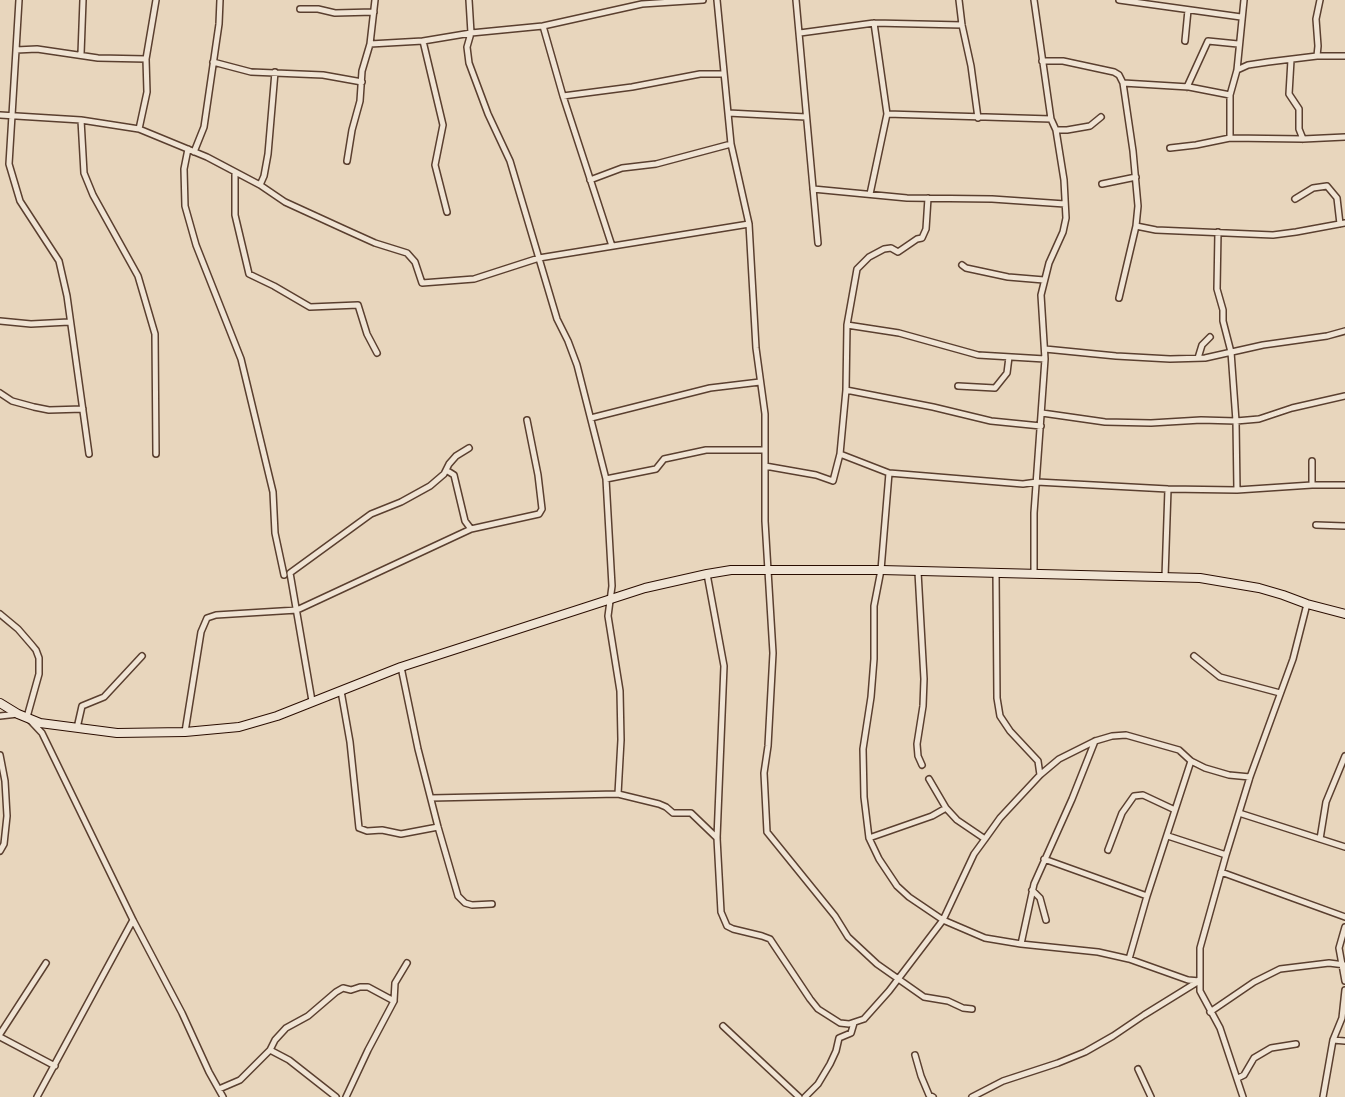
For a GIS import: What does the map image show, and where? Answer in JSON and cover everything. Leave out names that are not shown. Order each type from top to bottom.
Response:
[{"type":"street","points":[[19,0],[9,164],[20,201],[59,261],[67,296],[89,454]]},
{"type":"street","points":[[81,54],[83,0]]},
{"type":"street","points":[[139,129],[147,92],[146,59],[156,0]]},
{"type":"street","points":[[194,152],[204,128],[219,24],[220,0]]},
{"type":"street","points":[[347,161],[360,101],[362,71],[370,44],[375,0]]},
{"type":"street","points":[[469,0],[471,33],[467,47],[473,76],[510,161],[557,319],[577,365],[606,479],[612,576],[608,616],[620,691],[621,740],[618,794]]},
{"type":"street","points":[[370,44],[423,41],[471,33],[543,26],[641,2],[703,0]]},
{"type":"street","points":[[717,0],[731,144],[749,224],[760,382],[765,414],[768,569],[773,661],[768,746],[764,773],[767,832],[835,916],[848,937],[877,964],[924,997],[948,1000],[963,1008],[972,1009]]},
{"type":"street","points":[[796,0],[818,243]]},
{"type":"street","points":[[959,0],[978,118]]},
{"type":"street","points":[[1034,0],[1050,119],[1056,130],[1066,218],[1063,232],[1048,263],[1041,295],[1045,358],[1034,513],[1034,573]]},
{"type":"street","points":[[1119,0],[1241,17]]},
{"type":"street","points":[[1230,138],[1230,95],[1237,70],[1244,0]]},
{"type":"street","points":[[1317,56],[1316,19],[1320,0]]},
{"type":"street","points":[[300,9],[318,9],[335,13],[374,12]]},
{"type":"street","points":[[1185,41],[1188,10]]},
{"type":"street","points":[[800,33],[874,23],[962,25]]},
{"type":"street","points":[[870,194],[887,114],[874,23]]},
{"type":"street","points":[[543,26],[563,96],[612,246]]},
{"type":"street","points":[[1187,87],[1209,40],[1238,44]]},
{"type":"street","points":[[423,41],[443,124],[435,165],[447,212]]},
{"type":"street","points":[[16,50],[36,49],[98,58],[146,59]]},
{"type":"street","points":[[1237,70],[1248,65],[1317,56],[1345,56]]},
{"type":"street","points":[[1291,60],[1289,94],[1299,109],[1299,129],[1303,139]]},
{"type":"street","points":[[1042,61],[1063,61],[1114,72],[1123,82],[1138,206],[1136,226],[1119,298]]},
{"type":"street","points":[[213,62],[251,72],[323,75],[362,82]]},
{"type":"street","points":[[260,185],[268,154],[275,72]]},
{"type":"street","points":[[563,96],[632,87],[700,74],[723,74]]},
{"type":"street","points":[[1123,82],[1187,87],[1230,95]]},
{"type":"street","points":[[728,113],[806,117]]},
{"type":"street","points":[[887,114],[1050,119]]},
{"type":"street","points":[[0,115],[81,120],[139,129],[235,172],[285,202],[334,225],[375,243],[407,253],[415,262],[422,283],[474,279],[539,258],[749,224]]},
{"type":"street","points":[[1056,130],[1090,126],[1101,117]]},
{"type":"street","points":[[81,120],[84,173],[93,195],[138,276],[155,334],[156,454]]},
{"type":"street","points":[[1170,148],[1230,138],[1345,137]]},
{"type":"street","points":[[590,180],[622,168],[656,164],[731,144]]},
{"type":"street","points":[[188,149],[184,169],[185,206],[196,245],[241,359],[273,492],[275,533],[284,574]]},
{"type":"street","points":[[0,164],[9,164]]},
{"type":"street","points":[[235,172],[235,215],[249,274],[310,307],[358,305],[367,334],[377,353]]},
{"type":"street","points":[[1102,184],[1136,177]]},
{"type":"street","points":[[1136,226],[1156,230],[1273,235],[1342,223],[1337,198],[1327,186],[1313,188],[1295,199]]},
{"type":"street","points":[[813,189],[907,198],[992,199],[1065,204]]},
{"type":"street","points":[[765,466],[816,475],[833,481],[840,454],[846,390],[847,325],[857,269],[869,257],[884,249],[891,248],[898,252],[922,238],[926,229],[928,198]]},
{"type":"street","points":[[1218,232],[1217,289],[1231,352],[1236,421],[1237,490]]},
{"type":"street","points":[[962,265],[966,268],[1008,277],[1044,280]]},
{"type":"street","points":[[0,321],[31,324],[69,322]]},
{"type":"street","points":[[847,325],[899,333],[978,355],[1045,358]]},
{"type":"street","points":[[1045,349],[1116,356],[1197,358],[1345,331]]},
{"type":"street","points":[[1197,358],[1202,345],[1210,337]]},
{"type":"street","points":[[958,386],[995,388],[1007,373],[1009,357]]},
{"type":"street","points":[[591,418],[710,388],[760,382]]},
{"type":"street","points":[[846,390],[991,421],[1041,426]]},
{"type":"street","points":[[0,393],[12,401],[49,410],[83,409]]},
{"type":"street","points":[[1042,413],[1105,422],[1236,421],[1259,419],[1292,408],[1345,396]]},
{"type":"street","points":[[185,732],[201,632],[207,618],[216,615],[297,610],[471,529],[541,512],[538,475],[527,420]]},
{"type":"street","points":[[312,701],[290,573],[371,514],[401,502],[430,486],[446,472],[456,456],[469,448]]},
{"type":"street","points":[[606,479],[656,469],[664,459],[706,450],[765,450]]},
{"type":"street","points":[[840,454],[889,473],[1023,484],[1037,482],[1237,490],[1345,485]]},
{"type":"street","points":[[1312,461],[1312,485]]},
{"type":"street","points":[[446,472],[454,475],[465,521],[471,529]]},
{"type":"street","points":[[889,473],[881,570],[874,606],[873,669],[863,749],[864,796],[869,838],[897,886],[943,920],[985,938],[1098,952],[1129,959],[1188,980],[1200,981]]},
{"type":"street","points":[[1166,577],[1168,489]]},
{"type":"street","points":[[1316,525],[1345,526]]},
{"type":"street","points":[[0,703],[40,723],[77,728],[117,732],[185,732],[239,727],[277,716],[401,667],[645,588],[707,573],[731,570],[881,570],[1200,578],[1283,595],[1345,615]]},
{"type":"street","points":[[918,572],[924,679],[923,706],[917,744],[918,756],[922,765]]},
{"type":"street","points":[[996,572],[997,698],[1000,716],[1010,731],[1038,761],[1040,775]]},
{"type":"street","points":[[707,573],[724,666],[717,838],[721,912],[727,926],[770,939],[804,992],[818,1009],[840,1023],[854,1023],[864,1019],[900,978],[943,920],[974,854],[1000,818],[1040,775],[1059,759],[1095,741],[1126,735],[1179,750],[1191,761],[1229,775],[1250,777]]},
{"type":"street","points":[[1243,1097],[1220,1028],[1200,991],[1200,948],[1250,777],[1293,659],[1307,604]]},
{"type":"street","points":[[0,614],[18,629],[36,650],[39,658],[39,674],[27,717]]},
{"type":"street","points":[[77,728],[82,706],[104,697],[142,656]]},
{"type":"street","points":[[1194,656],[1220,677],[1280,693]]},
{"type":"street","points":[[401,667],[438,827],[460,900],[472,905],[492,904]]},
{"type":"street","points":[[341,691],[350,742],[359,828],[367,831],[382,830],[401,834],[438,827]]},
{"type":"street","points":[[0,716],[18,714]]},
{"type":"street","points":[[27,717],[42,733],[182,1013],[208,1072],[223,1097]]},
{"type":"street","points":[[1021,944],[1032,890],[1095,741]]},
{"type":"street","points":[[0,755],[5,781],[7,816],[4,844],[0,851]]},
{"type":"street","points":[[1320,839],[1326,802],[1345,756]]},
{"type":"street","points":[[1129,959],[1191,761]]},
{"type":"street","points":[[1338,776],[1345,778]]},
{"type":"street","points":[[929,779],[946,807],[961,824],[985,839]]},
{"type":"street","points":[[431,798],[618,794],[659,804],[673,813],[691,813],[717,838]]},
{"type":"street","points":[[1107,850],[1122,813],[1134,795],[1143,795],[1176,810]]},
{"type":"street","points":[[869,838],[932,816],[946,807]]},
{"type":"street","points":[[1239,813],[1345,848]]},
{"type":"street","points":[[1168,836],[1226,855]]},
{"type":"street","points":[[1044,859],[1147,896]]},
{"type":"street","points":[[1221,872],[1297,901],[1345,916]]},
{"type":"street","points":[[1032,890],[1040,898],[1046,920]]},
{"type":"street","points":[[37,1097],[134,920]]},
{"type":"street","points":[[1345,927],[1339,948],[1344,964],[1345,981]]},
{"type":"street","points":[[46,963],[0,1036],[55,1066]]},
{"type":"street","points":[[346,1097],[394,1001],[395,984],[407,963]]},
{"type":"street","points":[[1210,1012],[1254,982],[1280,969],[1329,963],[1344,964]]},
{"type":"street","points":[[972,1097],[1003,1081],[1085,1052],[1200,981]]},
{"type":"street","points":[[219,1089],[240,1080],[270,1050],[275,1040],[286,1028],[308,1016],[343,988],[351,990],[368,987],[394,1001]]},
{"type":"street","points":[[1323,1097],[1333,1041],[1342,1018],[1345,990]]},
{"type":"street","points":[[805,1097],[818,1084],[830,1065],[839,1038],[851,1033],[854,1023]]},
{"type":"street","points":[[723,1026],[799,1097]]},
{"type":"street","points":[[1333,1041],[1345,1041]]},
{"type":"street","points":[[1238,1078],[1244,1075],[1254,1058],[1271,1048],[1296,1044]]},
{"type":"street","points":[[270,1050],[289,1060],[336,1097]]},
{"type":"street","points":[[915,1055],[929,1095],[933,1097]]},
{"type":"street","points":[[1138,1069],[1151,1097]]}]
